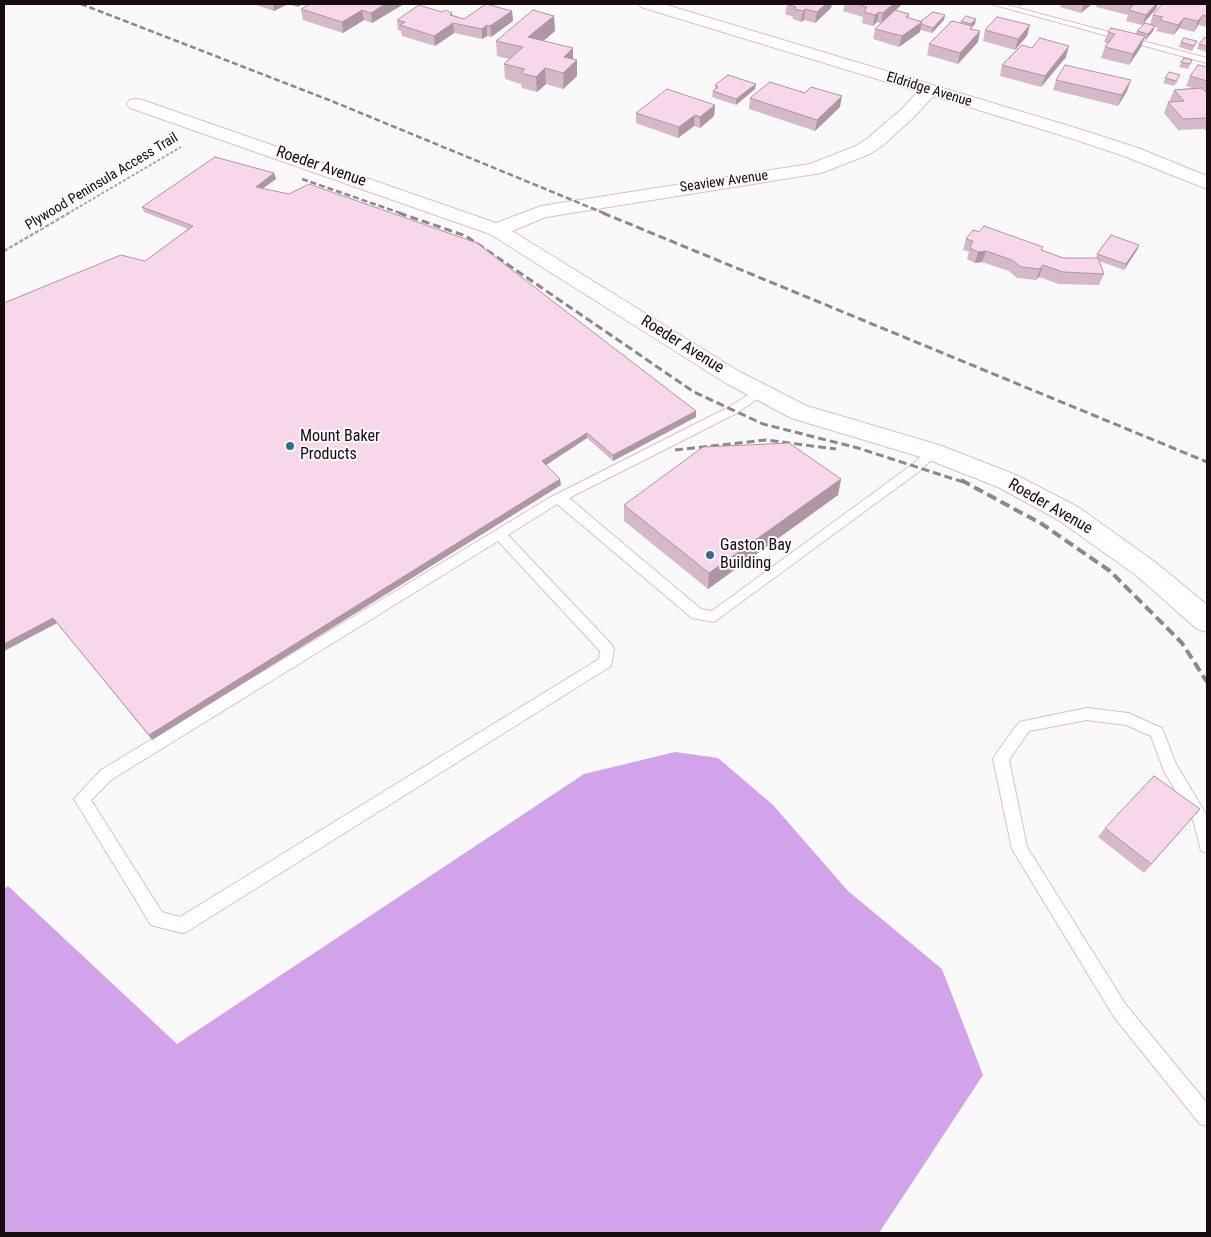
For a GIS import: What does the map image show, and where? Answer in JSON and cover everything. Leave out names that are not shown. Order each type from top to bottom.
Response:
[{"type":"street","name":"Eldridge Avenue","points":[[648,4],[1081,135],[1131,152],[1207,184]]},
{"type":"street","name":"Seaview Avenue","points":[[497,230],[540,212],[814,168],[863,150],[875,142],[908,113],[928,90]]},
{"type":"street","name":"Roeder Avenue","points":[[136,104],[497,230],[759,392],[799,412],[933,452],[1007,481],[1069,514],[1146,569],[1207,621]]},
{"type":"lane","points":[[995,4],[1207,61]]},
{"type":"lane","points":[[499,534],[607,649],[606,662],[182,925],[157,919],[82,799],[106,774],[499,534],[560,498],[732,410],[759,392]]},
{"type":"lane","points":[[560,498],[697,614],[714,616],[917,467],[933,452]]},
{"type":"lane","points":[[1207,846],[1202,821],[1169,766],[1157,732],[1128,719],[1087,714],[1024,726],[1001,759],[1020,849],[1120,1011],[1207,1117]]},
{"type":"path","name":"Plywood Peninsula Access Trail","points":[[4,251],[166,157],[209,129]]},
{"type":"shaded area","points":[[675,752],[718,758],[773,805],[848,891],[942,969],[983,1075],[879,1233],[4,1233],[4,889],[8,886],[177,1044],[584,774]]},
{"type":"building","points":[[310,4],[385,4],[371,13],[362,10],[342,22],[301,9]]},
{"type":"building","points":[[486,4],[512,11],[490,26],[487,25],[482,29],[453,23],[434,36],[400,25],[405,22],[397,20],[419,5],[442,12],[445,10],[452,13],[450,15],[464,19]]},
{"type":"building","points":[[787,4],[826,4],[817,12],[794,9],[796,7]]},
{"type":"building","points":[[856,4],[893,4],[883,13],[879,12],[875,15],[864,12],[867,7]]},
{"type":"building","points":[[1127,4],[1156,4],[1146,15],[1129,10],[1133,5]]},
{"type":"building","points":[[1162,4],[1207,4],[1207,16],[1203,15],[1198,21],[1184,18],[1178,25],[1160,20],[1163,17],[1153,15]]},
{"type":"building","points":[[533,10],[554,16],[528,37],[573,48],[564,57],[577,60],[563,73],[545,68],[536,77],[521,73],[525,69],[504,64],[523,47],[496,41]]},
{"type":"building","points":[[895,10],[909,14],[906,17],[922,22],[902,36],[875,29]]},
{"type":"building","points":[[933,12],[945,15],[933,28],[921,24],[921,21]]},
{"type":"building","points":[[966,16],[976,19],[971,24],[961,21]]},
{"type":"building","points":[[997,17],[1030,25],[1018,39],[985,30]]},
{"type":"building","points":[[952,21],[972,26],[970,29],[980,31],[960,53],[929,44]]},
{"type":"building","points":[[1145,23],[1155,26],[1148,34],[1137,31]]},
{"type":"building","points":[[1111,28],[1145,36],[1133,54],[1105,47],[1115,34],[1108,32]]},
{"type":"building","points":[[1040,38],[1069,46],[1045,76],[1002,65],[1022,45],[1032,48]]},
{"type":"building","points":[[1184,38],[1197,41],[1194,46],[1181,42]]},
{"type":"building","points":[[1204,38],[1207,38],[1207,46],[1199,44]]},
{"type":"building","points":[[1184,58],[1192,60],[1190,64],[1181,62]]},
{"type":"building","points":[[1065,65],[1131,80],[1122,95],[1056,80]]},
{"type":"building","points":[[1198,65],[1207,67],[1207,81],[1190,76]]},
{"type":"building","points":[[1169,72],[1180,75],[1176,81],[1165,78]]},
{"type":"building","points":[[728,75],[756,84],[736,99],[713,91],[718,87],[715,85]]},
{"type":"building","points":[[770,82],[805,93],[811,87],[842,96],[817,120],[750,98]]},
{"type":"building","points":[[1202,88],[1207,93],[1207,118],[1183,119],[1168,102],[1184,101],[1174,90]]},
{"type":"building","points":[[667,89],[715,105],[700,117],[695,115],[679,127],[636,113]]},
{"type":"building","name":"Mount Baker Products","points":[[215,157],[274,173],[256,187],[289,194],[309,184],[477,243],[696,411],[613,455],[587,433],[542,461],[560,479],[149,735],[53,618],[4,644],[4,303],[121,255],[145,261],[193,226],[142,207]]},
{"type":"building","points":[[984,226],[1043,247],[1041,250],[1063,258],[1098,258],[1104,274],[1063,272],[1043,265],[1040,269],[1021,267],[1012,260],[986,251],[978,252],[970,248],[973,241],[966,239],[973,230],[979,232]]},
{"type":"building","points":[[1111,235],[1139,245],[1126,264],[1097,254]]},
{"type":"building","name":"Gaston Bay Building","points":[[789,443],[841,479],[709,573],[624,505],[703,447]]},
{"type":"building","points":[[1154,776],[1200,809],[1151,864],[1105,828]]},
{"type":"railway","points":[[81,4],[334,102],[606,214]]},
{"type":"railway","points":[[302,179],[403,214]]},
{"type":"railway","points":[[399,213],[466,236],[694,392],[763,424],[858,448],[963,482]]},
{"type":"railway","points":[[603,213],[1207,462]]},
{"type":"railway","points":[[675,450],[766,440],[836,449]]},
{"type":"railway","points":[[961,480],[1042,524],[1110,571],[1182,643],[1207,682]]},
{"type":"place","name":"Mount Baker Products","points":[[290,446]]},
{"type":"place","name":"Gaston Bay Building","points":[[710,555]]}]
